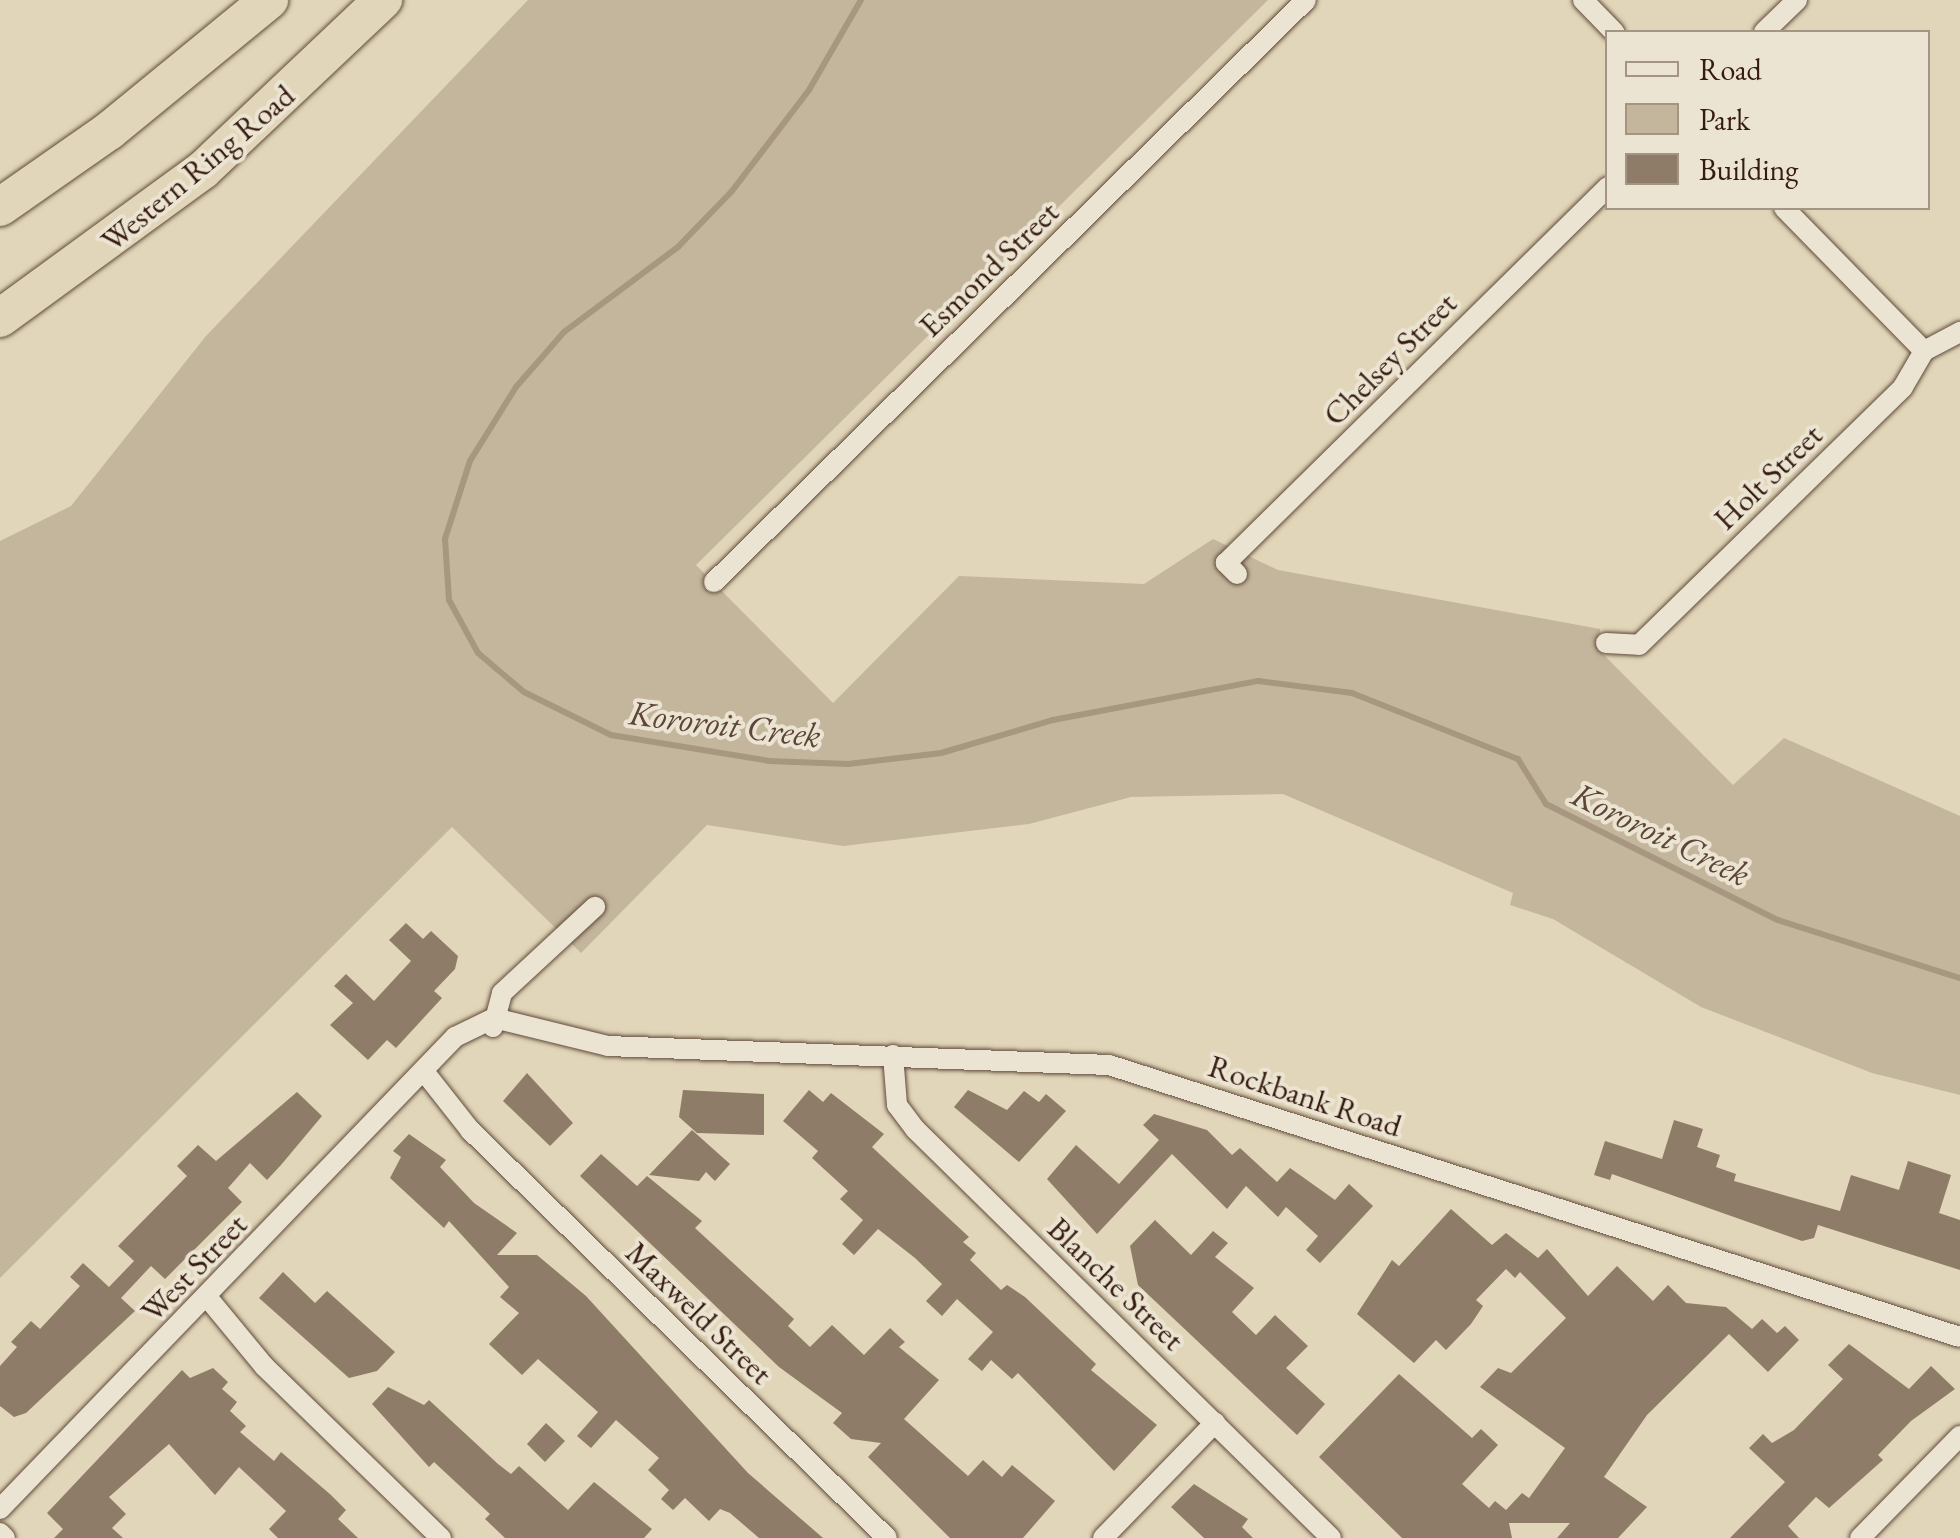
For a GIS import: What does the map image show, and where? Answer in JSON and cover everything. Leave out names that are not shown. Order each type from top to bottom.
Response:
[{"type":"highway","points":[[0,207],[109,131],[269,0]]},
{"type":"highway","name":"Western Ring Road","points":[[0,318],[204,170],[382,0]]},
{"type":"street","name":"Esmond Street","points":[[714,582],[1306,0]]},
{"type":"street","points":[[1583,0],[1612,30]]},
{"type":"street","points":[[1766,30],[1797,0]]},
{"type":"street","name":"Chelsey Street","points":[[1236,574],[1226,564],[1605,190]]},
{"type":"street","points":[[1786,210],[1924,351]]},
{"type":"street","name":"Holt Street","points":[[1606,643],[1639,645],[1903,387],[1924,351],[1960,332]]},
{"type":"street","name":"West Street","points":[[0,1509],[423,1077],[493,1024],[502,993],[595,907]]},
{"type":"street","name":"Rockbank Road","points":[[493,1024],[553,1049],[608,1046],[1110,1065],[1960,1337]]},
{"type":"street","name":"Blanche Street","points":[[893,1055],[896,1106],[916,1129],[1332,1538]]},
{"type":"street","name":"Maxweld Street","points":[[423,1077],[470,1130],[887,1538]]},
{"type":"street","points":[[200,1305],[441,1538]]},
{"type":"street","points":[[1102,1538],[1215,1424]]},
{"type":"street","points":[[1860,1538],[1960,1436]]},
{"type":"green space","points":[[528,0],[1268,0],[696,565],[833,703],[959,576],[1144,584],[1213,539],[1278,570],[1600,629],[1599,650],[1733,785],[1784,738],[1960,816],[1960,1095],[1872,1073],[1701,1007],[1553,919],[1510,905],[1513,893],[1283,794],[1131,797],[1029,824],[843,846],[707,825],[581,953],[452,827],[0,1278],[0,541],[71,506],[206,336]]},
{"type":"building","points":[[406,923],[423,939],[431,931],[458,956],[455,969],[434,991],[442,998],[396,1048],[387,1040],[368,1060],[330,1025],[353,1003],[334,986],[346,974],[374,1001],[411,961],[389,940]]},
{"type":"building","points":[[527,1073],[573,1123],[550,1146],[503,1101]]},
{"type":"building","points":[[683,1090],[764,1094],[764,1135],[697,1133],[679,1117]]},
{"type":"building","points":[[809,1090],[823,1102],[831,1093],[884,1134],[872,1147],[969,1237],[963,1242],[976,1253],[970,1260],[1001,1290],[1007,1285],[1025,1297],[1096,1364],[1091,1370],[1157,1425],[1114,1471],[1018,1373],[1012,1379],[991,1360],[982,1371],[968,1359],[993,1332],[957,1299],[942,1316],[926,1301],[942,1284],[915,1258],[878,1229],[854,1255],[842,1244],[863,1220],[840,1199],[848,1191],[812,1158],[818,1151],[783,1121]]},
{"type":"building","points":[[968,1090],[1007,1110],[1024,1091],[1039,1102],[1046,1094],[1066,1111],[1019,1162],[954,1107]]},
{"type":"building","points":[[297,1092],[322,1116],[267,1180],[250,1163],[228,1188],[242,1202],[165,1279],[151,1266],[121,1298],[135,1311],[26,1413],[14,1417],[0,1406],[0,1366],[17,1347],[11,1342],[31,1321],[40,1329],[80,1286],[70,1277],[83,1263],[109,1287],[134,1261],[118,1246],[187,1176],[177,1166],[198,1145],[216,1161]]},
{"type":"building","points":[[1154,1114],[1207,1130],[1232,1155],[1240,1148],[1277,1182],[1290,1168],[1335,1200],[1349,1184],[1373,1206],[1320,1263],[1306,1250],[1318,1236],[1286,1207],[1278,1217],[1246,1186],[1227,1209],[1172,1154],[1097,1234],[1047,1179],[1076,1145],[1119,1184],[1159,1140],[1143,1125]]},
{"type":"building","points":[[1674,1120],[1703,1129],[1697,1147],[1720,1155],[1716,1167],[1736,1174],[1734,1181],[1840,1211],[1851,1175],[1899,1190],[1908,1161],[1951,1175],[1939,1213],[1960,1220],[1960,1270],[1818,1225],[1814,1238],[1802,1241],[1612,1174],[1610,1180],[1594,1175],[1605,1141],[1662,1159]]},
{"type":"building","points":[[692,1130],[730,1164],[715,1181],[706,1172],[699,1181],[649,1175]]},
{"type":"building","points":[[409,1134],[446,1160],[440,1167],[474,1203],[517,1233],[497,1255],[537,1255],[586,1296],[748,1473],[823,1538],[759,1538],[720,1509],[709,1521],[685,1498],[673,1510],[661,1499],[669,1490],[648,1470],[659,1458],[616,1420],[591,1448],[577,1436],[598,1412],[538,1359],[522,1375],[489,1344],[519,1313],[500,1297],[509,1287],[449,1221],[444,1228],[390,1178],[401,1157],[393,1151]]},
{"type":"building","points":[[601,1154],[637,1186],[647,1176],[702,1221],[695,1228],[794,1319],[788,1326],[810,1347],[832,1325],[864,1355],[890,1328],[905,1342],[899,1347],[939,1380],[904,1419],[968,1476],[983,1460],[1002,1477],[1012,1465],[1055,1501],[1023,1538],[950,1538],[868,1457],[881,1443],[851,1439],[833,1423],[842,1413],[779,1367],[580,1176]]},
{"type":"building","points":[[1451,1209],[1492,1245],[1506,1233],[1538,1258],[1547,1249],[1588,1296],[1617,1266],[1653,1301],[1668,1285],[1686,1303],[1726,1307],[1752,1329],[1762,1319],[1777,1333],[1785,1326],[1799,1340],[1768,1372],[1729,1334],[1647,1415],[1604,1477],[1647,1507],[1618,1538],[1557,1538],[1570,1523],[1509,1523],[1512,1538],[1402,1538],[1319,1457],[1399,1374],[1472,1438],[1481,1429],[1498,1445],[1462,1484],[1489,1508],[1495,1501],[1506,1510],[1522,1493],[1529,1498],[1565,1448],[1480,1387],[1498,1368],[1511,1373],[1566,1318],[1520,1272],[1515,1278],[1506,1269],[1476,1300],[1483,1306],[1446,1350],[1436,1340],[1414,1363],[1357,1314],[1392,1260],[1399,1266]]},
{"type":"building","points":[[1155,1220],[1191,1255],[1213,1231],[1228,1243],[1215,1257],[1254,1288],[1232,1312],[1256,1335],[1275,1315],[1308,1346],[1286,1368],[1325,1404],[1297,1435],[1138,1285],[1130,1246]]},
{"type":"building","points":[[283,1272],[315,1303],[327,1291],[395,1352],[377,1371],[349,1378],[259,1298]]},
{"type":"building","points":[[1849,1344],[1909,1389],[1931,1366],[1955,1389],[1911,1421],[1878,1455],[1883,1460],[1829,1508],[1816,1497],[1788,1526],[1799,1538],[1730,1538],[1785,1482],[1749,1448],[1763,1434],[1772,1443],[1794,1430],[1843,1379],[1828,1365]]},
{"type":"building","points":[[213,1368],[228,1382],[222,1389],[237,1402],[230,1411],[246,1426],[240,1432],[274,1461],[281,1452],[331,1495],[346,1510],[338,1519],[358,1538],[278,1538],[269,1529],[286,1511],[239,1467],[215,1495],[169,1444],[109,1497],[126,1514],[112,1528],[123,1538],[54,1538],[63,1529],[47,1513],[182,1370],[190,1378]]},
{"type":"building","points":[[388,1387],[424,1405],[429,1400],[498,1464],[511,1474],[519,1466],[568,1510],[594,1482],[652,1529],[644,1538],[505,1538],[485,1519],[490,1514],[434,1462],[429,1467],[372,1404]]},
{"type":"building","points":[[546,1423],[565,1441],[545,1462],[527,1444]]},
{"type":"building","points":[[1194,1484],[1248,1519],[1242,1527],[1253,1538],[1204,1538],[1171,1507]]},
{"type":"waterway","name":"Kororoit Creek","points":[[861,0],[809,90],[732,191],[678,247],[564,332],[516,387],[470,461],[445,539],[449,600],[478,653],[524,692],[611,735],[769,761],[848,764],[941,753],[1053,720],[1258,681],[1352,693],[1518,759],[1546,804],[1778,920],[1960,978]]}]
